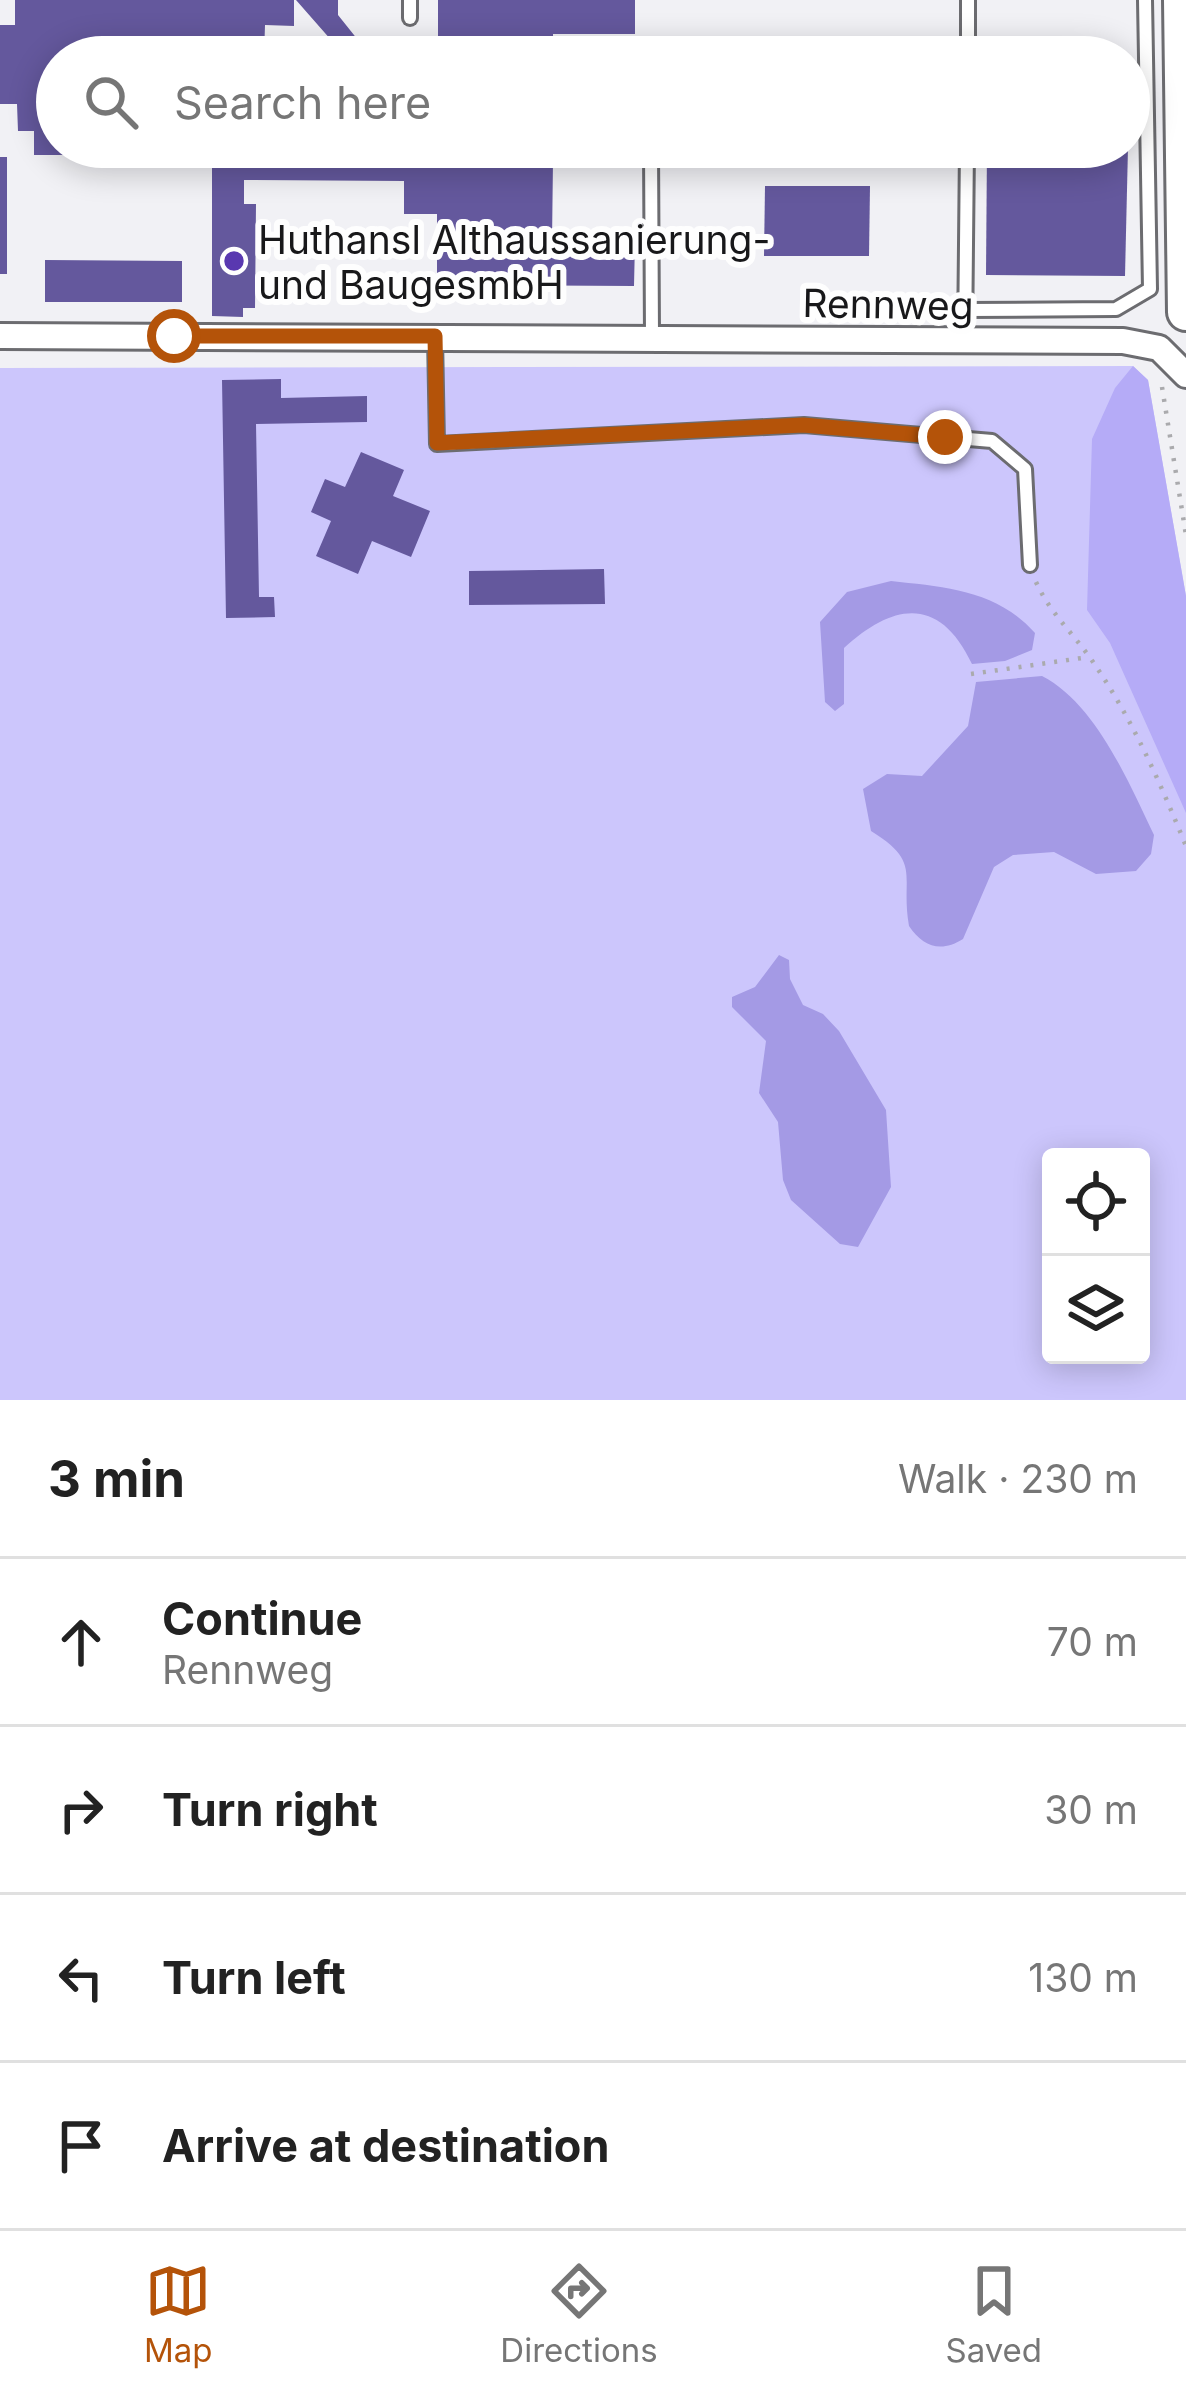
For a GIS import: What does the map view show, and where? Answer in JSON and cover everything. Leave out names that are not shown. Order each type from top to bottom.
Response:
[{"type":"main road","points":[[1182,0],[1186,311]]},
{"type":"street","name":"Rennweg","points":[[0,336],[652,335],[965,343],[1123,341],[1159,348]]},
{"type":"street","points":[[1159,348],[1186,375]]},
{"type":"lane","points":[[410,0],[410,18]]},
{"type":"lane","points":[[968,0],[968,36]]},
{"type":"lane","points":[[1144,0],[1145,36]]},
{"type":"lane","points":[[651,168],[652,335]]},
{"type":"lane","points":[[965,343],[967,168]]},
{"type":"lane","points":[[966,310],[1117,309],[1150,289],[1147,168]]},
{"type":"lane","points":[[435,336],[437,443],[803,425],[992,441],[1025,469],[1030,565]]},
{"type":"path","points":[[1159,348],[1186,535]]},
{"type":"path","points":[[1030,565],[1047,607],[1089,657],[1143,743],[1186,846]]},
{"type":"path","points":[[971,674],[1089,657]]},
{"type":"shaded area","points":[[1133,366],[1148,380],[1186,596],[1186,1400],[0,1400],[0,368]]},
{"type":"shaded area","points":[[1133,366],[1148,380],[1186,596],[1186,813],[1110,643],[1087,610],[1092,439],[1115,388]]},
{"type":"shaded area","points":[[891,581],[987,599],[1035,633],[1032,650],[1005,661],[972,664],[946,626],[915,613],[898,615],[844,648],[844,704],[835,711],[825,702],[820,622],[847,592]]},
{"type":"shaded area","points":[[1042,676],[1079,705],[1108,746],[1154,835],[1151,854],[1136,871],[1096,874],[1054,852],[1013,855],[994,867],[963,939],[940,947],[926,943],[909,926],[904,862],[871,831],[863,789],[887,774],[922,776],[968,726],[976,682]]},
{"type":"shaded area","points":[[779,955],[789,960],[790,979],[803,1005],[823,1014],[839,1031],[886,1110],[891,1187],[858,1247],[840,1244],[791,1200],[783,1180],[778,1122],[759,1093],[766,1041],[732,1007],[732,997],[755,987]]},
{"type":"building","points":[[15,0],[294,0],[294,26],[265,25],[265,36],[36,36],[36,155],[34,131],[18,131],[17,104],[0,104],[0,25],[15,25]]},
{"type":"building","points":[[296,0],[338,0],[338,15],[355,36],[328,36]]},
{"type":"building","points":[[438,0],[635,0],[635,34],[438,36]]},
{"type":"building","points":[[0,157],[7,157],[7,274],[0,274]]},
{"type":"building","points":[[212,168],[553,168],[552,242],[635,242],[634,286],[437,285],[437,214],[404,214],[404,181],[244,180],[244,204],[256,204],[255,308],[243,308],[243,317],[212,316]]},
{"type":"building","points":[[987,168],[1128,168],[1125,276],[986,275]]},
{"type":"building","points":[[765,186],[870,186],[869,256],[764,256]]},
{"type":"building","points":[[45,260],[182,261],[182,302],[45,302]]},
{"type":"building","points":[[281,379],[281,398],[367,396],[367,422],[256,424],[259,597],[274,597],[275,617],[226,618],[222,380]]},
{"type":"building","points":[[361,452],[404,470],[393,496],[430,511],[411,557],[372,541],[358,574],[316,556],[331,521],[311,512],[325,479],[345,487]]},
{"type":"building","points":[[604,569],[605,604],[469,605],[469,571]]},
{"type":"place","name":"Huthansl Althaussanierung- und BaugesmbH","points":[[234,261]]},
{"type":"route","points":[[174,336],[435,336],[437,443],[803,425],[945,437]]}]
